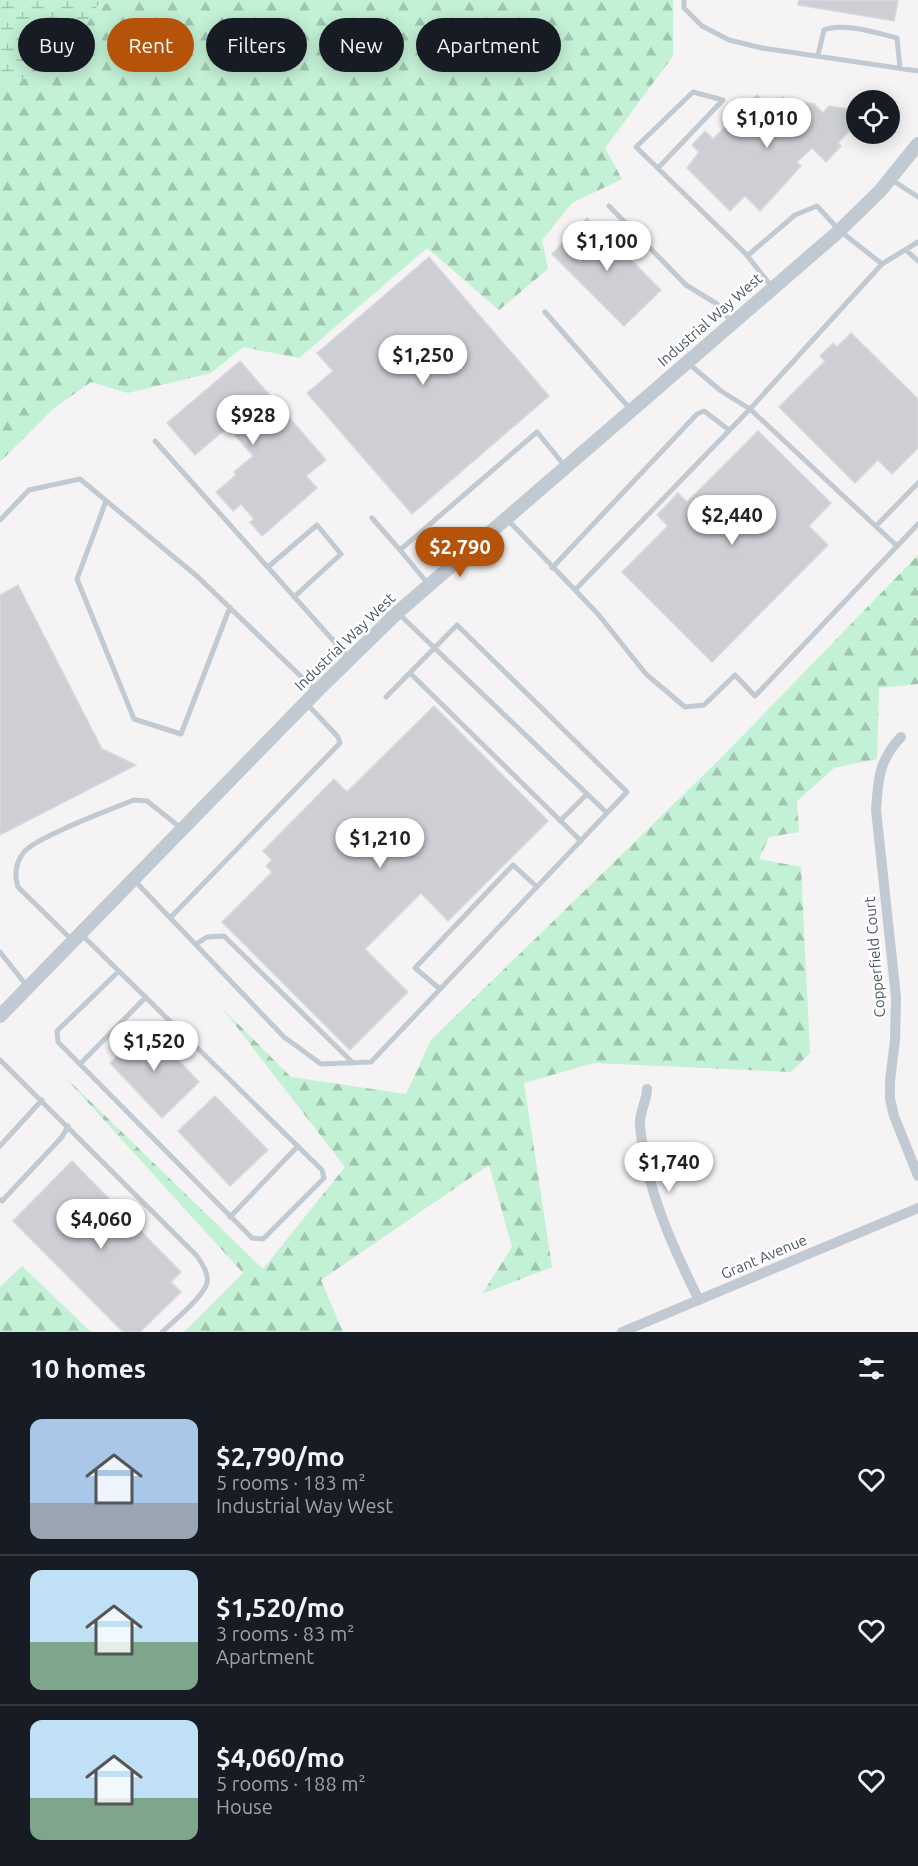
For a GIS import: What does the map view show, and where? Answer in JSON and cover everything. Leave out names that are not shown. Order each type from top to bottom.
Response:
[{"type":"street","name":"Industrial Way West","points":[[0,1016],[316,691],[398,612],[840,231],[891,179],[918,144]]},
{"type":"street","name":"Copperfield Court","points":[[902,737],[890,749],[882,765],[876,810],[896,997],[896,1040],[890,1081],[890,1099],[894,1116],[918,1176]]},
{"type":"street","points":[[647,1089],[641,1109],[640,1123],[648,1172],[663,1216],[699,1300]]},
{"type":"street","name":"Grant Avenue","points":[[622,1332],[918,1209]]},
{"type":"lane","points":[[684,0],[684,8],[702,26],[729,40],[762,48],[918,71]]},
{"type":"lane","points":[[818,55],[824,30],[833,26],[868,31],[897,38],[900,68]]},
{"type":"lane","points":[[658,168],[723,100],[693,92],[636,147],[747,256],[773,288]]},
{"type":"lane","points":[[891,179],[918,198]]},
{"type":"lane","points":[[609,206],[686,285],[717,304],[732,323]]},
{"type":"lane","points":[[747,256],[795,215],[817,206],[840,231],[882,264]]},
{"type":"lane","points":[[575,590],[750,409],[882,264],[918,242]]},
{"type":"lane","points":[[906,250],[918,261]]},
{"type":"lane","points":[[545,312],[631,411]]},
{"type":"lane","points":[[687,362],[721,391],[750,409],[897,546]]},
{"type":"lane","points":[[552,568],[697,414],[704,411],[710,414],[729,430]]},
{"type":"lane","points":[[400,550],[537,432],[565,467]]},
{"type":"lane","points":[[155,441],[350,658]]},
{"type":"lane","points":[[0,520],[30,490],[80,479],[198,577],[316,691]]},
{"type":"lane","points":[[876,526],[918,483]]},
{"type":"lane","points":[[106,501],[77,579],[134,719],[181,734],[230,607]]},
{"type":"lane","points":[[372,518],[429,585]]},
{"type":"lane","points":[[506,518],[598,614],[646,674],[685,707],[704,705],[735,675],[755,696],[918,524]]},
{"type":"lane","points":[[268,567],[317,525],[341,554],[294,597]]},
{"type":"lane","points":[[398,612],[607,813]]},
{"type":"lane","points":[[133,879],[284,1037],[321,1064],[371,1062],[627,792],[457,625],[386,697]]},
{"type":"lane","points":[[410,673],[581,841]]},
{"type":"lane","points":[[170,918],[340,743],[338,737],[306,702]]},
{"type":"lane","points":[[560,821],[587,794]]},
{"type":"lane","points":[[119,971],[57,1031],[58,1042],[252,1238],[262,1239],[324,1178],[322,1170],[119,971],[18,887],[15,877],[16,863],[26,850],[134,800],[147,801],[182,829]]},
{"type":"lane","points":[[440,990],[415,968],[513,865],[537,887]]},
{"type":"lane","points":[[196,944],[207,937],[224,936],[353,1063]]},
{"type":"lane","points":[[0,952],[28,987]]},
{"type":"lane","points":[[80,1064],[146,997]]},
{"type":"lane","points":[[0,1060],[197,1256],[206,1271],[207,1283],[200,1294],[162,1332]]},
{"type":"lane","points":[[0,1146],[42,1100]]},
{"type":"lane","points":[[0,1200],[2,1202],[62,1137],[68,1126]]},
{"type":"lane","points":[[230,1216],[298,1146]]},
{"type":"green space","points":[[0,0],[118,0],[97,6],[90,18],[18,18],[18,72],[61,72],[0,82]]},
{"type":"green space","points":[[118,0],[673,0],[673,56],[605,148],[622,179],[572,203],[542,240],[548,269],[499,310],[427,248],[299,358],[243,347],[211,373],[128,393],[91,382],[53,409],[0,462],[0,82],[61,72],[95,72],[95,18],[90,18],[97,6]]},
{"type":"green space","points":[[918,555],[918,684],[879,688],[877,759],[834,768],[797,801],[799,832],[769,837],[759,859],[801,867],[810,1053],[791,1072],[594,1063],[524,1083],[552,1267],[482,1294],[512,1247],[489,1165],[321,1280],[343,1332],[184,1332],[243,1273],[63,1075],[263,1269],[345,1167],[223,1009],[291,1077],[406,1094],[431,1040],[720,759]]},
{"type":"green space","points":[[22,1266],[91,1332],[0,1332],[0,1287]]},
{"type":"building","points":[[799,0],[898,0],[894,21],[798,5]]},
{"type":"building","points":[[757,95],[771,109],[783,97],[814,104],[823,113],[829,106],[846,109],[846,135],[838,143],[841,146],[826,162],[812,148],[797,162],[801,166],[760,211],[745,196],[730,211],[687,168],[699,152],[692,145],[705,131],[713,139]]},
{"type":"building","points":[[587,218],[605,236],[609,233],[627,251],[624,253],[661,290],[624,326],[552,254]]},
{"type":"building","points":[[429,257],[549,396],[412,514],[307,393],[333,371],[317,353]]},
{"type":"building","points":[[851,333],[918,399],[918,448],[892,474],[878,460],[855,483],[779,407],[825,361],[820,356],[833,343],[837,347]]},
{"type":"building","points":[[240,361],[326,460],[306,476],[317,488],[262,536],[250,522],[254,519],[241,504],[233,511],[216,492],[253,456],[228,427],[195,455],[167,423]]},
{"type":"building","points":[[758,431],[831,503],[809,526],[828,545],[712,662],[622,572],[668,526],[657,515],[678,493],[687,502]]},
{"type":"building","points":[[18,585],[102,749],[136,765],[0,835],[0,595]]},
{"type":"building","points":[[434,706],[548,821],[448,921],[421,893],[365,949],[408,992],[350,1050],[222,922],[272,872],[266,866],[272,860],[263,851],[334,779],[347,792]]},
{"type":"building","points":[[147,1027],[199,1082],[162,1118],[110,1063]]},
{"type":"building","points":[[215,1096],[268,1150],[230,1186],[178,1131]]},
{"type":"building","points":[[72,1161],[181,1272],[171,1282],[181,1292],[140,1332],[123,1332],[13,1221]]}]
